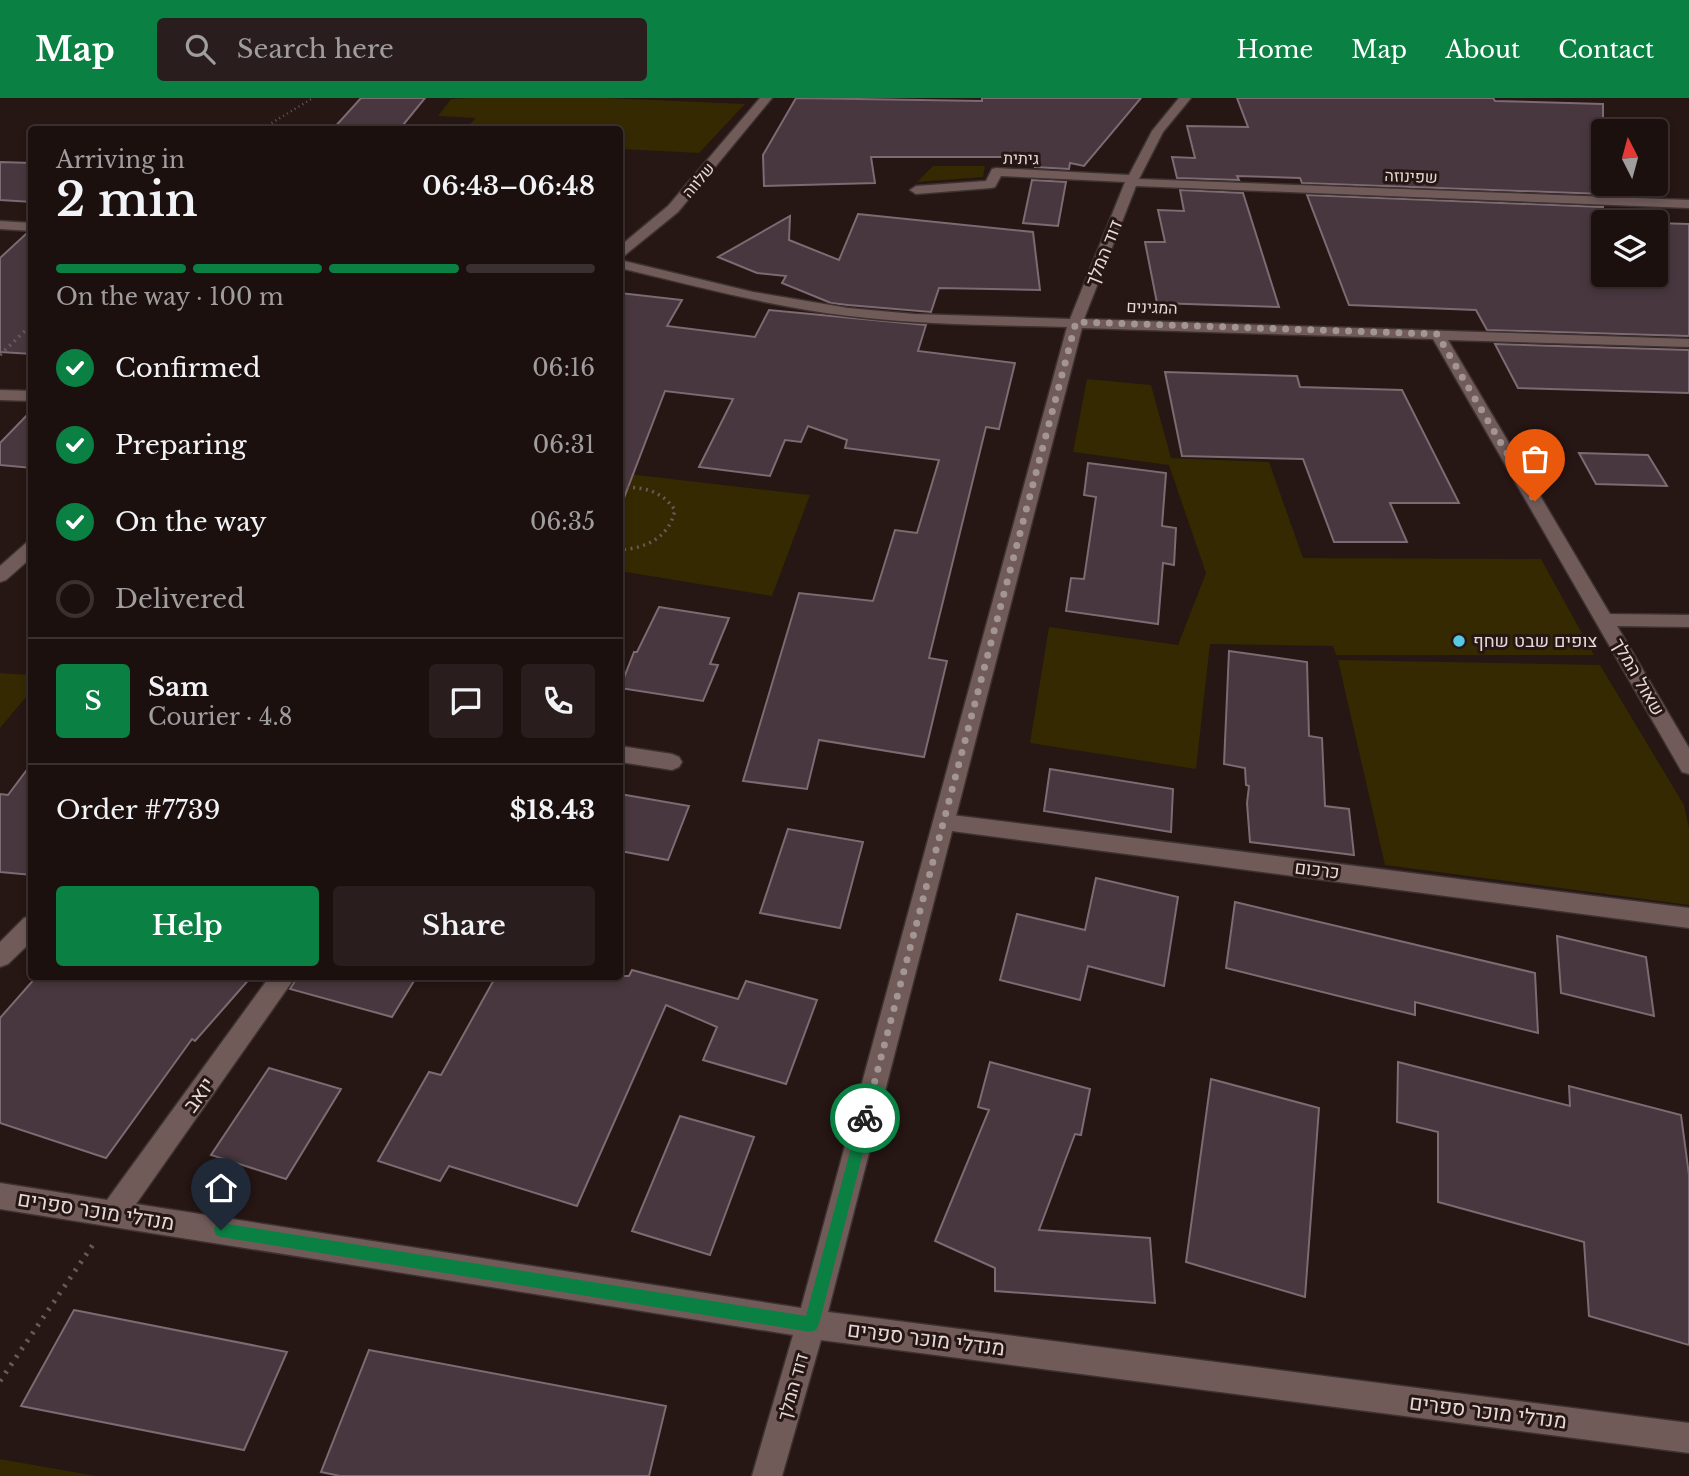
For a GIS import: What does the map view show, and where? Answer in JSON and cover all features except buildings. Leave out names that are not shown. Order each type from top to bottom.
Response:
[{"type":"street","points":[[754,99],[766,98]]},
{"type":"street","name":"שלווה","points":[[623,250],[673,209],[766,98]]},
{"type":"street","name":"דוד המלך","points":[[767,1476],[811,1324],[1076,322],[1132,181],[1158,131],[1185,98]]},
{"type":"street","name":"גיתית","points":[[916,190],[991,184],[996,172],[1132,181]]},
{"type":"street","name":"שפינוזה","points":[[1132,181],[1689,204]]},
{"type":"street","points":[[0,225],[28,227]]},
{"type":"street","name":"המגינים","points":[[623,265],[753,296],[848,312],[914,318],[1689,343]]},
{"type":"street","name":"שאול המלך","points":[[1437,334],[1689,766]]},
{"type":"street","points":[[0,395],[28,397]]},
{"type":"street","points":[[0,576],[28,551]]},
{"type":"street","points":[[1605,620],[1689,621]]},
{"type":"street","points":[[623,754],[672,762]]},
{"type":"street","name":"כרכום","points":[[944,822],[1689,918]]},
{"type":"street","points":[[0,957],[28,929]]},
{"type":"street","name":"יואב","points":[[114,1213],[281,980]]},
{"type":"street","name":"מנדלי מוכר ספרים","points":[[0,1196],[811,1324],[1689,1438]]},
{"type":"path","points":[[267,126],[313,98]]},
{"type":"path","points":[[0,355],[28,328]]},
{"type":"path","points":[[623,488],[647,488],[660,493],[675,510],[669,530],[658,539],[643,546],[623,549]]},
{"type":"path","points":[[0,1381],[114,1213]]},
{"type":"shaded area","points":[[607,98],[745,104],[699,153],[623,149],[623,126],[468,126],[476,118],[438,116],[451,99]]},
{"type":"shaded area","points":[[933,166],[985,166],[983,177],[917,182]]},
{"type":"shaded area","points":[[1087,379],[1151,385],[1171,458],[1269,462],[1303,558],[1541,559],[1594,655],[1336,655],[1333,646],[1210,644],[1196,769],[1030,743],[1049,627],[1178,645],[1206,573],[1169,465],[1073,452]]},
{"type":"shaded area","points":[[623,473],[810,495],[772,596],[623,571]]},
{"type":"shaded area","points":[[1338,660],[1600,665],[1684,805],[1689,828],[1689,905],[1385,865]]},
{"type":"shaded area","points":[[0,673],[28,675],[28,695],[0,728]]},
{"type":"shaded area","points":[[0,1459],[96,1476],[0,1476]]},
{"type":"way so far","points":[[865,1118],[1076,322],[1437,334],[1535,501]]},
{"type":"place","name":"צופים שבט שחף","points":[[1459,641]]},
{"type":"route","points":[[221,1230],[811,1324],[865,1118]]}]
